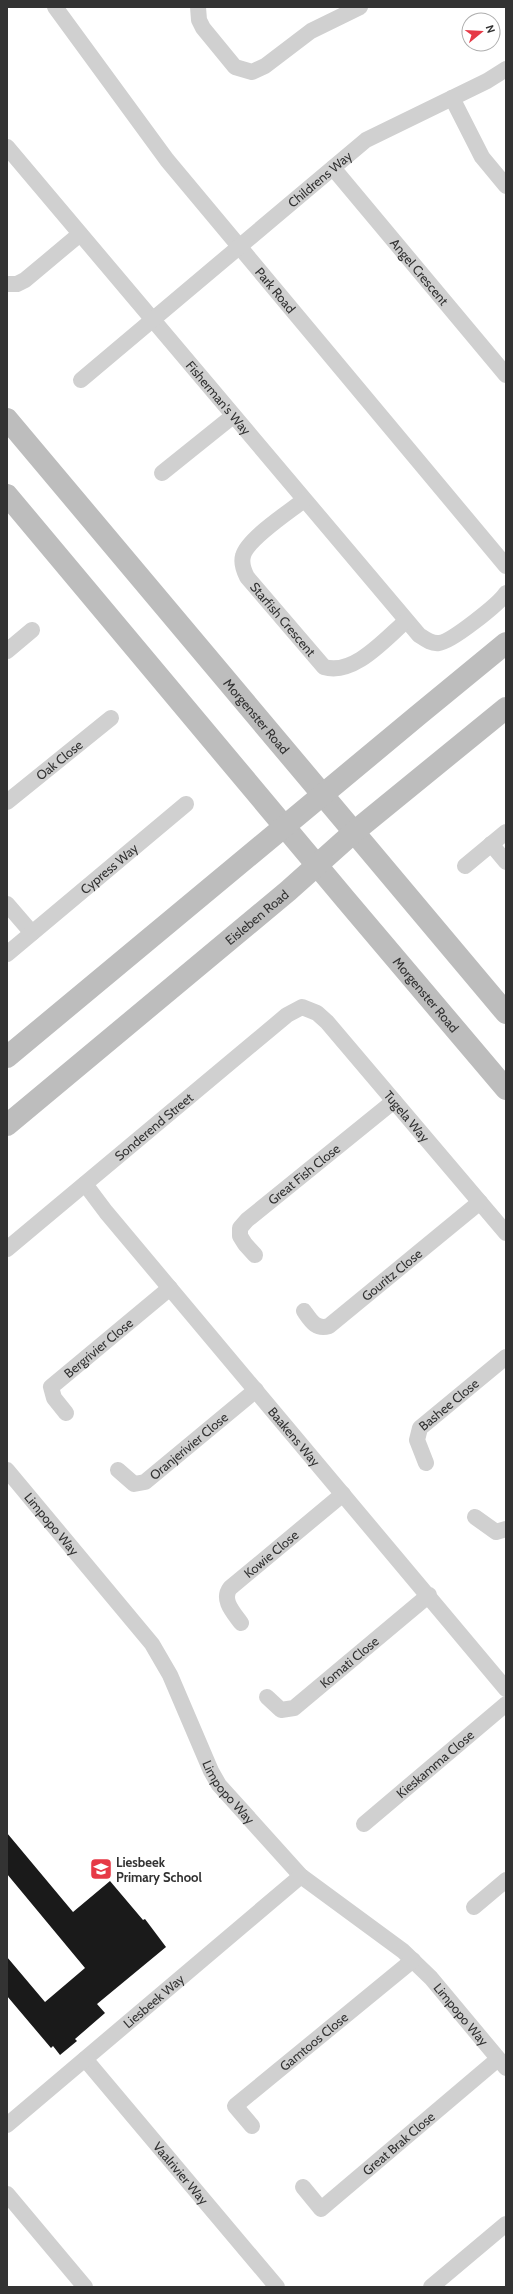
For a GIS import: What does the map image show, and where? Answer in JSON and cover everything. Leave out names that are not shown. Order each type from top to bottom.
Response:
[{"type":"main road","name":"Morgenster Road","points":[[7,419],[506,1013]]},
{"type":"main road","name":"Morgenster Road","points":[[7,495],[283,826],[506,1089]]},
{"type":"main road","points":[[7,1057],[322,793],[506,643]]},
{"type":"main road","name":"Eisleben Road","points":[[7,1125],[288,892],[354,832],[506,708]]},
{"type":"street","name":"Park Road","points":[[55,7],[167,160],[506,566]]},
{"type":"street","points":[[198,7],[199,20],[203,28],[235,67],[252,72],[266,66],[311,31],[360,7]]},
{"type":"street","name":"Childrens Way","points":[[81,380],[333,168],[376,134],[487,81],[506,69]]},
{"type":"street","points":[[452,98],[482,157],[506,186]]},
{"type":"street","name":"Fisherman's Way","points":[[7,147],[406,622],[419,635],[435,643],[444,642],[452,638],[506,593]]},
{"type":"street","name":"Angel Crescent","points":[[333,168],[506,375]]},
{"type":"street","points":[[7,284],[17,284],[25,280],[80,234]]},
{"type":"street","points":[[162,474],[233,416]]},
{"type":"street","name":"Starfish Crescent","points":[[304,500],[250,544],[243,557],[244,570],[247,577],[324,667],[329,669],[342,669],[356,662],[406,622]]},
{"type":"street","points":[[7,651],[32,630]]},
{"type":"street","name":"Oak Close","points":[[7,802],[111,718]]},
{"type":"street","name":"Cypress Way","points":[[7,954],[186,804]]},
{"type":"street","points":[[465,866],[506,832]]},
{"type":"street","points":[[491,844],[506,862]]},
{"type":"street","points":[[7,904],[32,933]]},
{"type":"street","name":"Tugela Way","points":[[302,1007],[317,1013],[327,1022],[506,1233]]},
{"type":"street","name":"Sonderend Street","points":[[7,1249],[287,1016],[302,1007]]},
{"type":"street","name":"Great Fish Close","points":[[255,1255],[240,1236],[240,1228],[247,1220],[394,1101]]},
{"type":"street","name":"Baakens Way","points":[[85,1184],[170,1288],[429,1595],[506,1689]]},
{"type":"street","name":"Gouritz Close","points":[[304,1311],[316,1326],[323,1328],[330,1326],[480,1202]]},
{"type":"street","name":"Bergrivier Close","points":[[66,1413],[54,1398],[51,1387],[170,1288]]},
{"type":"street","name":"Bashee Close","points":[[426,1463],[417,1440],[420,1428],[506,1357]]},
{"type":"street","name":"Oranjerivier Close","points":[[118,1470],[134,1484],[145,1482],[256,1390]]},
{"type":"street","name":"Limpopo Way","points":[[7,1470],[152,1644],[170,1675],[215,1780],[300,1876],[413,1960],[431,1978],[502,2064]]},
{"type":"street","name":"Kowie Close","points":[[241,1623],[227,1602],[227,1592],[230,1588],[343,1494]]},
{"type":"street","points":[[475,1517],[496,1532],[506,1528]]},
{"type":"street","name":"Komati Close","points":[[267,1697],[281,1710],[294,1708],[429,1595]]},
{"type":"street","name":"Kieskamma Close","points":[[364,1824],[506,1704]]},
{"type":"street","name":"Liesbeek Way","points":[[7,2125],[300,1876]]},
{"type":"street","points":[[474,1907],[506,1880]]},
{"type":"street","name":"Gamtoos Close","points":[[252,2126],[235,2106],[413,1960]]},
{"type":"street","name":"Vaalrivier Way","points":[[85,2059],[277,2287]]},
{"type":"street","name":"Great Brak Close","points":[[303,2186],[321,2208],[502,2064]]},
{"type":"street","points":[[7,2194],[85,2287]]},
{"type":"street","points":[[431,2287],[506,2224]]},
{"type":"building","points":[[7,1833],[73,1912],[110,1881],[143,1920],[145,1919],[166,1947],[97,2004],[105,2013],[75,2039],[77,2041],[60,2055],[53,2046],[51,2048],[7,1996],[7,1957],[45,2002],[85,1968],[7,1874]]},
{"type":"place","name":"Liesbeek Primary School","points":[[101,1869]]}]
